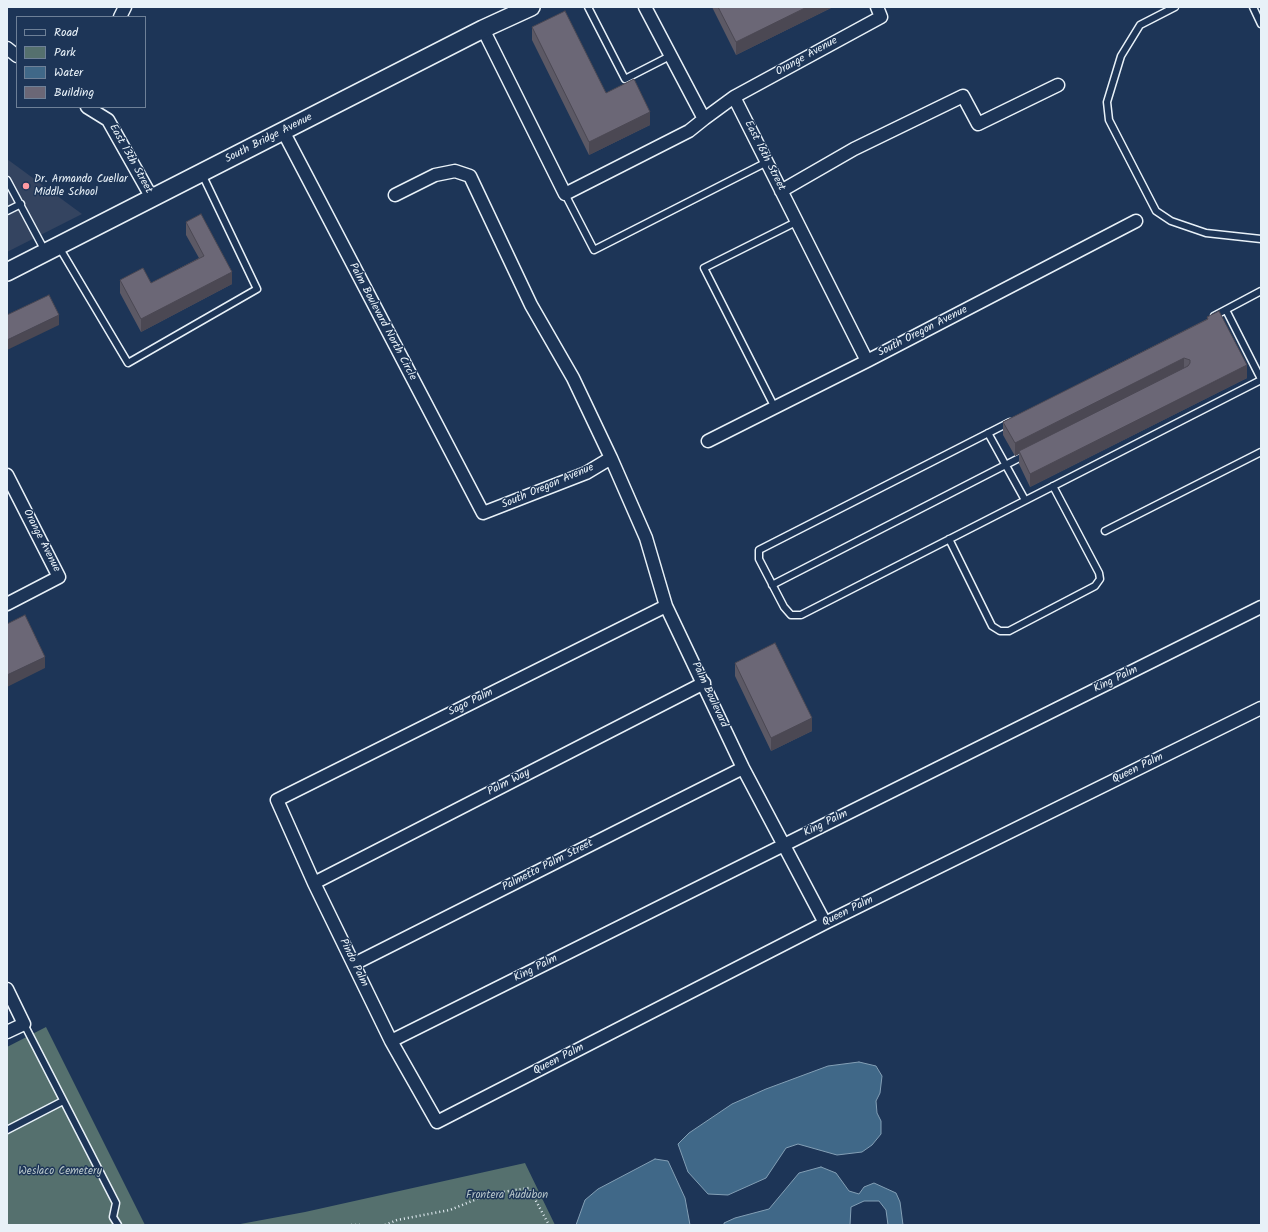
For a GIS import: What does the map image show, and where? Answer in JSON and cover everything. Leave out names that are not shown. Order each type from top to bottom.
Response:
[{"type":"street","points":[[120,16],[125,7]]},
{"type":"street","name":"South Bridge Avenue","points":[[7,272],[283,131],[531,7]]},
{"type":"street","points":[[645,7],[704,119]]},
{"type":"street","name":"Orange Avenue","points":[[734,97],[879,12]]},
{"type":"street","points":[[483,30],[565,194],[688,131],[734,97]]},
{"type":"street","points":[[7,48],[16,55]]},
{"type":"street","points":[[781,190],[854,148],[963,96],[978,124],[1058,85]]},
{"type":"street","name":"East 16th Street","points":[[734,97],[798,221],[867,361]]},
{"type":"street","name":"East 13th Street","points":[[89,108],[108,120],[152,198]]},
{"type":"street","name":"Palm Boulevard North Circle","points":[[283,131],[484,513]]},
{"type":"street","points":[[395,195],[435,175],[455,171],[470,176],[531,305],[573,378],[611,458]]},
{"type":"street","name":"South Oregon Avenue","points":[[708,440],[867,361],[1136,221]]},
{"type":"street","name":"South Oregon Avenue","points":[[484,513],[586,473],[611,458]]},
{"type":"street","name":"Palm Boulevard","points":[[611,458],[646,538],[666,606],[704,683],[743,768],[825,924]]},
{"type":"street","name":"Orange Avenue","points":[[7,475],[59,577],[7,604]]},
{"type":"street","name":"Sago Palm","points":[[277,800],[666,606]]},
{"type":"street","name":"King Palm","points":[[391,1041],[1261,607]]},
{"type":"street","name":"Palm Way","points":[[314,883],[704,683]]},
{"type":"street","name":"Queen Palm","points":[[437,1122],[825,924],[1261,708]]},
{"type":"street","name":"Palmetto Palm Street","points":[[354,964],[743,768]]},
{"type":"street","name":"Pindo Palm","points":[[277,800],[314,883],[391,1041],[437,1122]]},
{"type":"street","points":[[7,989],[24,1024],[7,1032]]},
{"type":"lane","points":[[588,7],[625,79],[670,56]]},
{"type":"lane","points":[[1174,7],[1140,25],[1121,56],[1107,102],[1109,120],[1156,211],[1171,221],[1206,233],[1261,239]]},
{"type":"lane","points":[[1253,7],[1261,24]]},
{"type":"lane","points":[[565,194],[594,250],[767,162]]},
{"type":"lane","points":[[7,180],[20,204],[128,363],[256,289],[202,173]]},
{"type":"lane","points":[[7,211],[20,204]]},
{"type":"lane","points":[[774,406],[704,268],[798,221]]},
{"type":"lane","points":[[1205,321],[1261,291]]},
{"type":"lane","points":[[1015,419],[759,550],[759,559],[784,607],[792,615],[801,615],[1261,380],[1226,310]]},
{"type":"lane","points":[[988,433],[1025,500]]},
{"type":"lane","points":[[772,585],[1034,451]]},
{"type":"lane","points":[[1105,531],[1261,452]]},
{"type":"lane","points":[[949,539],[992,626],[1000,631],[1009,632],[1095,586],[1100,579],[1099,573],[1053,486]]},
{"type":"lane","points":[[24,1024],[116,1203],[113,1217],[118,1225]]},
{"type":"lane","points":[[7,1130],[63,1101]]},
{"type":"path","points":[[385,1225],[397,1220],[450,1210],[489,1194],[529,1188],[549,1225]]},
{"type":"path","points":[[351,1225],[363,1225]]},
{"type":"shaded area","name":"Dr. Armando Cuellar Middle School","points":[[7,159],[82,214],[7,252]]},
{"type":"green space","name":"Weslaco Cemetery","points":[[46,1027],[145,1225],[7,1225],[7,1047]]},
{"type":"green space","name":"Frontera Audubon","points":[[525,1163],[555,1225],[235,1225],[305,1212]]},
{"type":"water","points":[[859,1062],[876,1066],[882,1076],[880,1093],[876,1101],[877,1113],[881,1121],[881,1134],[872,1145],[862,1152],[837,1155],[798,1144],[786,1148],[766,1178],[728,1195],[708,1194],[688,1172],[678,1144],[689,1133],[732,1104],[766,1089],[828,1066]]},
{"type":"water","points":[[655,1159],[668,1161],[685,1198],[690,1225],[576,1225],[585,1200],[598,1189]]},
{"type":"water","points":[[821,1167],[836,1173],[849,1191],[859,1194],[864,1187],[874,1183],[896,1193],[900,1202],[903,1225],[888,1225],[886,1210],[879,1201],[864,1201],[851,1207],[850,1225],[724,1225],[724,1223],[735,1218],[769,1209],[799,1173]]},
{"type":"building","points":[[718,7],[807,7],[736,42]]},
{"type":"building","points":[[565,11],[606,93],[634,79],[650,112],[589,142],[532,27]]},
{"type":"building","points":[[201,214],[232,272],[141,319],[120,280],[143,268],[151,283],[204,256],[186,222]]},
{"type":"building","points":[[49,295],[59,315],[7,340],[7,315]]},
{"type":"building","points":[[1219,311],[1247,365],[1030,474],[1019,451],[1188,366],[1190,360],[1184,358],[1015,443],[1003,422],[1208,319],[1207,317]]},
{"type":"building","points":[[25,615],[45,657],[7,675],[7,624]]},
{"type":"building","points":[[775,643],[812,718],[771,738],[735,663]]},
{"type":"place","name":"Dr. Armando Cuellar Middle School","points":[[26,186]]}]
